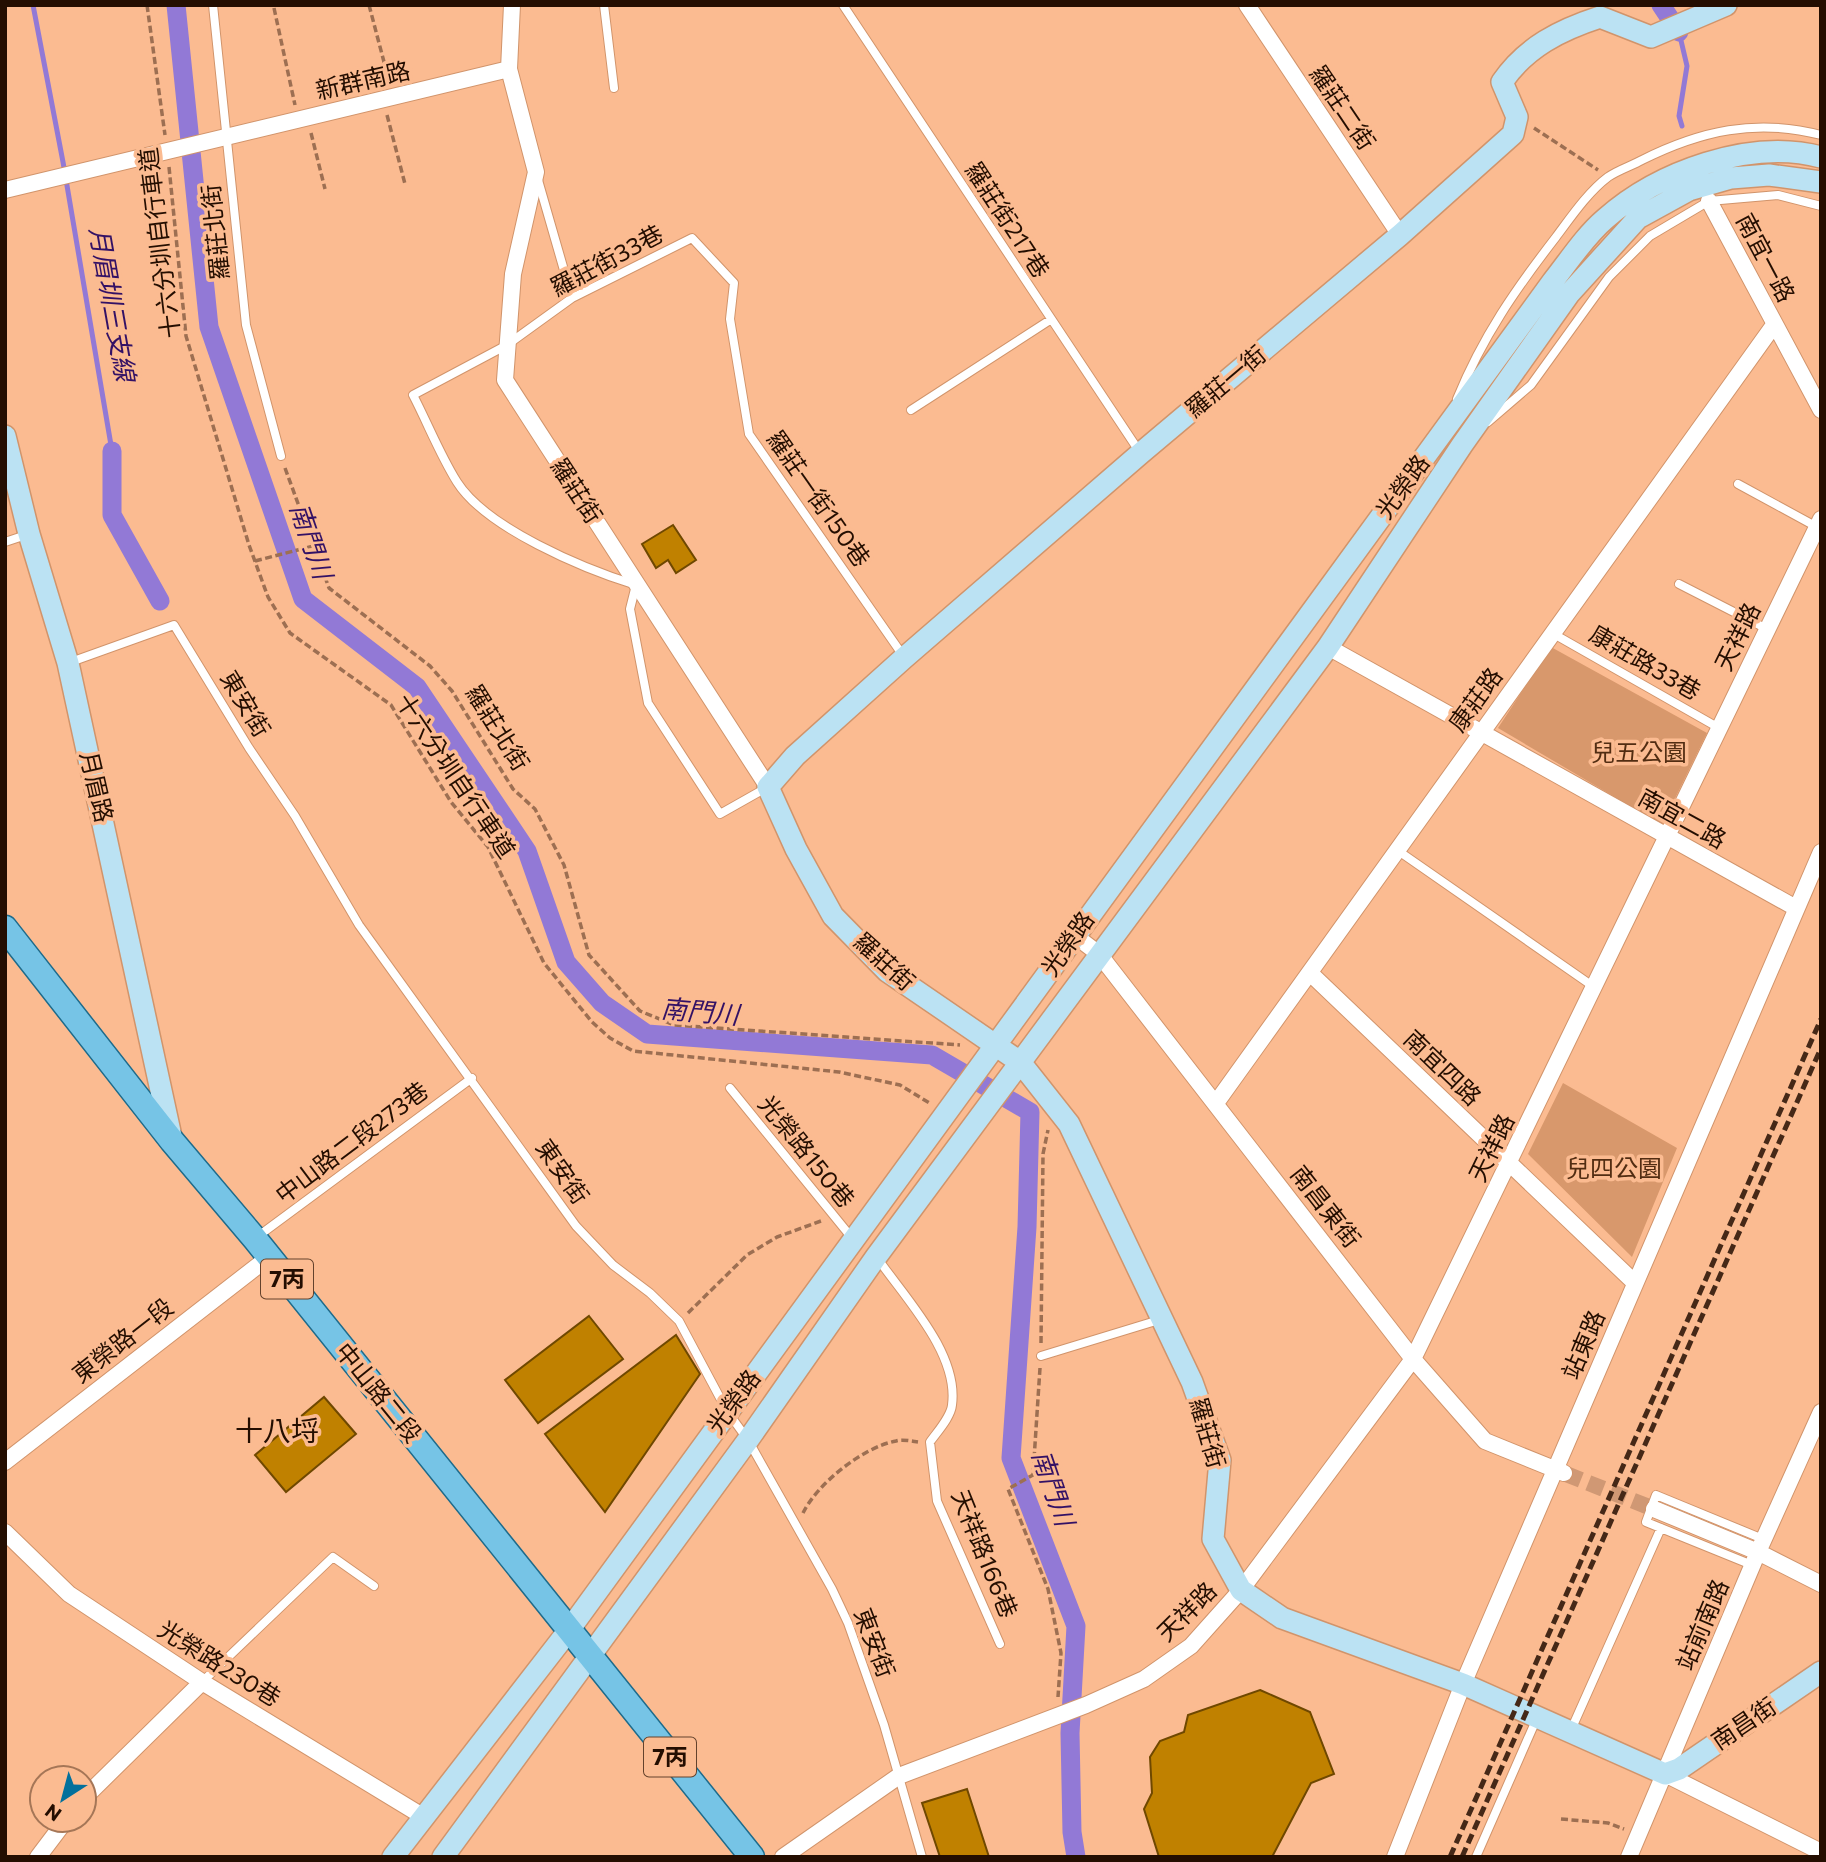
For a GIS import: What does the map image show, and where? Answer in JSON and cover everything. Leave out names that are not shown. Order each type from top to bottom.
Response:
[{"type":"main road","name":"中山路二段","points":[[5,928],[172,1141],[262,1248],[752,1857]]},
{"type":"street","name":"羅莊街","points":[[512,5],[509,69],[536,172],[513,274],[505,380],[768,787],[796,849],[833,916],[887,971],[995,1048],[1020,1062],[1069,1124],[1192,1382],[1220,1460],[1213,1539],[1241,1590],[1250,1600],[1282,1618],[1463,1684],[1537,1717]]},
{"type":"street","name":"羅莊二街","points":[[1247,5],[1400,235]]},
{"type":"street","points":[[1517,117],[1502,82],[1515,64],[1545,39],[1600,17],[1651,37],[1726,5]]},
{"type":"street","name":"新群南路","points":[[5,190],[509,69]]},
{"type":"street","name":"羅莊一街","points":[[768,787],[794,757],[905,658],[1141,453],[1400,235],[1513,134],[1517,117]]},
{"type":"street","name":"光榮路","points":[[393,1857],[569,1630],[1553,281],[1603,220],[1646,188],[1719,159],[1775,153],[1821,157]]},
{"type":"street","name":"光榮路","points":[[452,1853],[589,1657],[748,1440],[876,1256],[1328,647],[1462,445],[1569,294],[1638,218],[1689,190],[1731,178],[1769,175],[1821,182]]},
{"type":"street","name":"南宜一路","points":[[1709,201],[1821,410]]},
{"type":"street","name":"康莊路","points":[[1216,1103],[1774,325]]},
{"type":"street","name":"月眉路","points":[[5,436],[29,534],[68,663],[172,1141]]},
{"type":"street","name":"天祥路","points":[[1057,1716],[1144,1679],[1191,1646],[1241,1590],[1413,1359],[1819,523]]},
{"type":"street","name":"南宜二路","points":[[1328,647],[1796,908]]},
{"type":"street","name":"站東路","points":[[1395,1857],[1463,1684],[1561,1472],[1634,1283],[1821,852]]},
{"type":"street","name":"南昌東街","points":[[1074,935],[1098,954],[1413,1359],[1485,1441],[1561,1472]]},
{"type":"street","name":"南宜四路","points":[[1310,973],[1634,1283]]},
{"type":"street","name":"東榮路一段","points":[[5,1462],[262,1248]]},
{"type":"street","name":"站前南路","points":[[1629,1857],[1758,1552],[1821,1412]]},
{"type":"street","points":[[1654,1509],[1758,1552],[1821,1584]]},
{"type":"street","name":"光榮路230巷","points":[[5,1532],[69,1594],[202,1682],[424,1816]]},
{"type":"street","name":"南昌街","points":[[1665,1774],[1679,1769],[1821,1672]]},
{"type":"street","points":[[98,1784],[202,1682]]},
{"type":"street","points":[[783,1857],[899,1776],[1057,1716]]},
{"type":"street","points":[[1537,1717],[1665,1774],[1821,1852]]},
{"type":"street","points":[[38,1857],[55,1834]]},
{"type":"lane","points":[[214,5],[221,139]]},
{"type":"lane","points":[[604,5],[614,88]]},
{"type":"lane","name":"羅莊街217巷","points":[[843,5],[1050,320],[1141,453]]},
{"type":"lane","points":[[1445,429],[1475,355],[1503,307],[1572,215],[1608,177],[1682,140],[1736,128],[1805,131],[1821,135]]},
{"type":"lane","name":"羅莊北街","points":[[221,139],[246,325],[281,456]]},
{"type":"lane","points":[[536,172],[572,298]]},
{"type":"lane","points":[[1462,445],[1531,385],[1609,277],[1650,236],[1709,201],[1778,195],[1821,206]]},
{"type":"lane","name":"羅莊街33巷","points":[[636,585],[591,571],[484,513],[458,483],[413,396],[507,345],[572,298],[692,238]]},
{"type":"lane","name":"羅莊一街150巷","points":[[692,238],[734,283],[730,319],[749,434],[905,658]]},
{"type":"lane","points":[[911,410],[1050,320]]},
{"type":"lane","points":[[1738,484],[1819,523]]},
{"type":"lane","points":[[5,542],[29,534]]},
{"type":"lane","points":[[1679,584],[1768,629]]},
{"type":"lane","points":[[636,585],[630,609],[648,703],[720,814],[768,787]]},
{"type":"lane","name":"東安街","points":[[68,663],[174,625],[249,748],[295,816],[359,925],[472,1077],[576,1226],[613,1265],[650,1293],[679,1321],[727,1411],[748,1440],[848,1623],[899,1776],[922,1857]]},
{"type":"lane","name":"康莊路33巷","points":[[1552,633],[1719,728]]},
{"type":"lane","points":[[1397,850],[1594,987]]},
{"type":"lane","name":"中山路二段273巷","points":[[262,1248],[472,1077]]},
{"type":"lane","name":"光榮路150巷","points":[[730,1088],[853,1241]]},
{"type":"lane","points":[[876,1256],[942,1350],[952,1376],[953,1408],[930,1442]]},
{"type":"lane","points":[[1041,1356],[1162,1319]]},
{"type":"lane","name":"天祥路166巷","points":[[930,1442],[937,1501],[1000,1644]]},
{"type":"lane","points":[[1656,1495],[1758,1552],[1646,1522],[1656,1495]]},
{"type":"lane","points":[[1571,1732],[1661,1528]]},
{"type":"lane","points":[[202,1682],[333,1557],[374,1586]]},
{"type":"lane","points":[[1476,1857],[1537,1717]]},
{"type":"path","name":"十六分圳自行車道","points":[[147,5],[173,150],[186,336],[255,561],[268,597],[290,633],[391,705],[451,802],[488,847],[544,963],[564,991],[610,1038],[633,1051],[839,1072],[900,1085],[947,1114]]},
{"type":"path","points":[[369,5],[405,184]]},
{"type":"path","points":[[274,8],[303,119],[325,189]]},
{"type":"path","points":[[1517,117],[1608,177]]},
{"type":"path","name":"羅莊北街","points":[[281,456],[329,588],[430,666],[452,691],[513,789],[535,809],[564,865],[589,955],[640,1012],[674,1025],[995,1048]]},
{"type":"path","points":[[255,561],[313,546]]},
{"type":"path","points":[[1054,1104],[1043,1154],[1041,1356],[1033,1475],[1008,1489],[1048,1589],[1061,1653],[1057,1716]]},
{"type":"path","points":[[679,1321],[747,1255],[777,1237],[834,1216]]},
{"type":"path","points":[[796,1526],[810,1497],[852,1460],[896,1440],[930,1442]]},
{"type":"path","points":[[1561,1819],[1608,1823],[1638,1836]]},
{"type":"green space","name":"兒五公園","points":[[1551,647],[1707,733],[1662,825],[1498,728]]},
{"type":"green space","name":"兒四公園","points":[[1563,1083],[1677,1148],[1632,1257],[1528,1154]]},
{"type":"building","points":[[673,525],[696,560],[676,573],[668,560],[656,568],[642,544]]},
{"type":"building","points":[[589,1316],[623,1359],[538,1423],[505,1380]]},
{"type":"building","points":[[676,1335],[700,1374],[605,1512],[545,1434]]},
{"type":"building","points":[[324,1397],[356,1434],[286,1492],[255,1455]]},
{"type":"building","points":[[1260,1690],[1310,1712],[1334,1774],[1311,1783],[1272,1857],[1159,1857],[1144,1809],[1152,1793],[1150,1757],[1160,1741],[1184,1732],[1188,1715]]},
{"type":"building","points":[[967,1789],[989,1857],[940,1857],[922,1803]]},
{"type":"waterway","name":"月眉圳三支線","points":[[33,5],[63,162],[112,451]]},
{"type":"waterway","name":"南門川","points":[[176,5],[209,327],[303,599],[417,687],[527,851],[566,962],[602,1003],[647,1034],[932,1055],[1030,1112],[1027,1227],[1011,1458],[1076,1626],[1070,1733],[1072,1832],[1076,1857]]},
{"type":"waterway","points":[[1661,5],[1679,32]]},
{"type":"waterway","points":[[1679,32],[1687,66],[1679,116],[1682,126]]},
{"type":"waterway","name":"月眉圳三支線","points":[[112,451],[112,515],[160,601]]},
{"type":"tunnel","points":[[1566,1474],[1654,1509]]},
{"type":"railway","points":[[1450,1857],[1821,1019]]},
{"type":"railway","points":[[1462,1857],[1821,1048]]},
{"type":"district","name":"十八埒","points":[[277,1431]]}]
